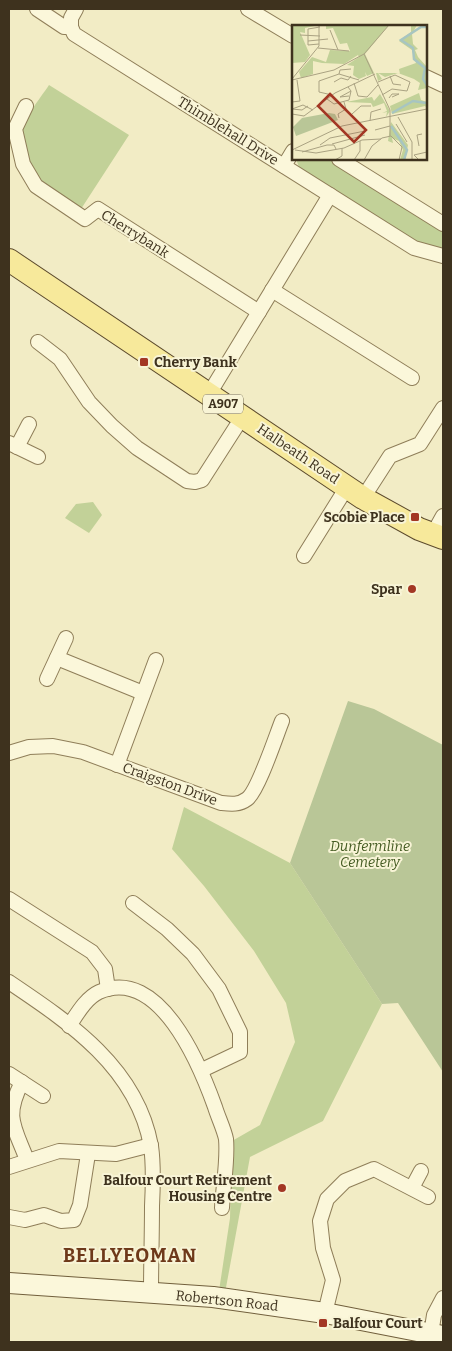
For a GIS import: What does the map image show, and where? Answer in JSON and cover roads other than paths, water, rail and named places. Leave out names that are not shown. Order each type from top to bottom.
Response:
[{"type":"main road","name":"Halbeath Road","points":[[9,260],[355,492],[392,514],[440,529]]},
{"type":"street","name":"Thimblehall Drive","points":[[36,9],[64,27],[71,27],[74,34],[414,248],[443,256]]},
{"type":"street","points":[[71,27],[71,18],[76,9]]},
{"type":"street","points":[[248,9],[292,35]]},
{"type":"street","points":[[427,77],[443,85]]},
{"type":"street","name":"Cherrybank","points":[[26,106],[15,129],[23,164],[36,186],[85,219],[98,209],[259,312]]},
{"type":"street","points":[[284,166],[292,154]]},
{"type":"street","points":[[341,160],[443,224]]},
{"type":"street","points":[[209,394],[330,195]]},
{"type":"street","points":[[272,290],[412,378]]},
{"type":"street","points":[[38,342],[60,359],[89,402],[112,426],[137,448],[187,481],[195,482],[202,480],[243,416]]},
{"type":"street","points":[[304,556],[355,492],[390,456],[420,444],[426,438],[443,408]]},
{"type":"street","points":[[29,424],[13,445],[38,457]]},
{"type":"street","points":[[47,679],[66,638]]},
{"type":"street","points":[[57,658],[143,693]]},
{"type":"street","points":[[117,765],[156,660]]},
{"type":"street","name":"Craigston Drive","points":[[9,753],[29,747],[53,746],[83,752],[221,803],[236,804],[248,798],[256,787],[282,721]]},
{"type":"street","points":[[9,899],[92,952],[105,969],[108,989]]},
{"type":"street","points":[[133,903],[167,929],[193,954],[219,989],[240,1032],[240,1052],[202,1070]]},
{"type":"street","points":[[9,982],[95,1045],[117,1068],[130,1089],[145,1122],[151,1145],[153,1164],[151,1294]]},
{"type":"street","points":[[69,1026],[88,1000],[98,992],[108,989],[125,987],[148,997],[160,1007],[177,1028],[202,1070],[226,1139],[222,1208]]},
{"type":"street","points":[[9,1074],[43,1096]]},
{"type":"street","points":[[22,1082],[11,1109],[10,1119],[27,1160]]},
{"type":"street","points":[[9,1167],[59,1151],[116,1154],[151,1145]]},
{"type":"street","points":[[9,1217],[25,1220],[44,1215],[61,1221],[74,1220],[80,1205],[88,1154]]},
{"type":"street","points":[[325,1313],[334,1280],[323,1248],[320,1221],[327,1199],[345,1181],[374,1169],[428,1197]]},
{"type":"street","points":[[412,1188],[421,1171]]},
{"type":"street","name":"Robertson Road","points":[[9,1284],[213,1297],[325,1313],[437,1335]]},
{"type":"street","points":[[437,1335],[434,1316],[443,1298]]},
{"type":"place","name":"Cherry Bank","points":[[144,362]]},
{"type":"place","name":"Scobie Place","points":[[415,517]]},
{"type":"place","name":"Spar","points":[[412,589]]},
{"type":"place","name":"Balfour Court Retirement Housing Centre","points":[[282,1188]]},
{"type":"place","name":"Balfour Court","points":[[323,1323]]},
{"type":"district","name":"BELLYEOMAN","points":[[130,1255]]},
{"type":"park label","name":"Dunfermline Cemetery","points":[[370,854]]}]
